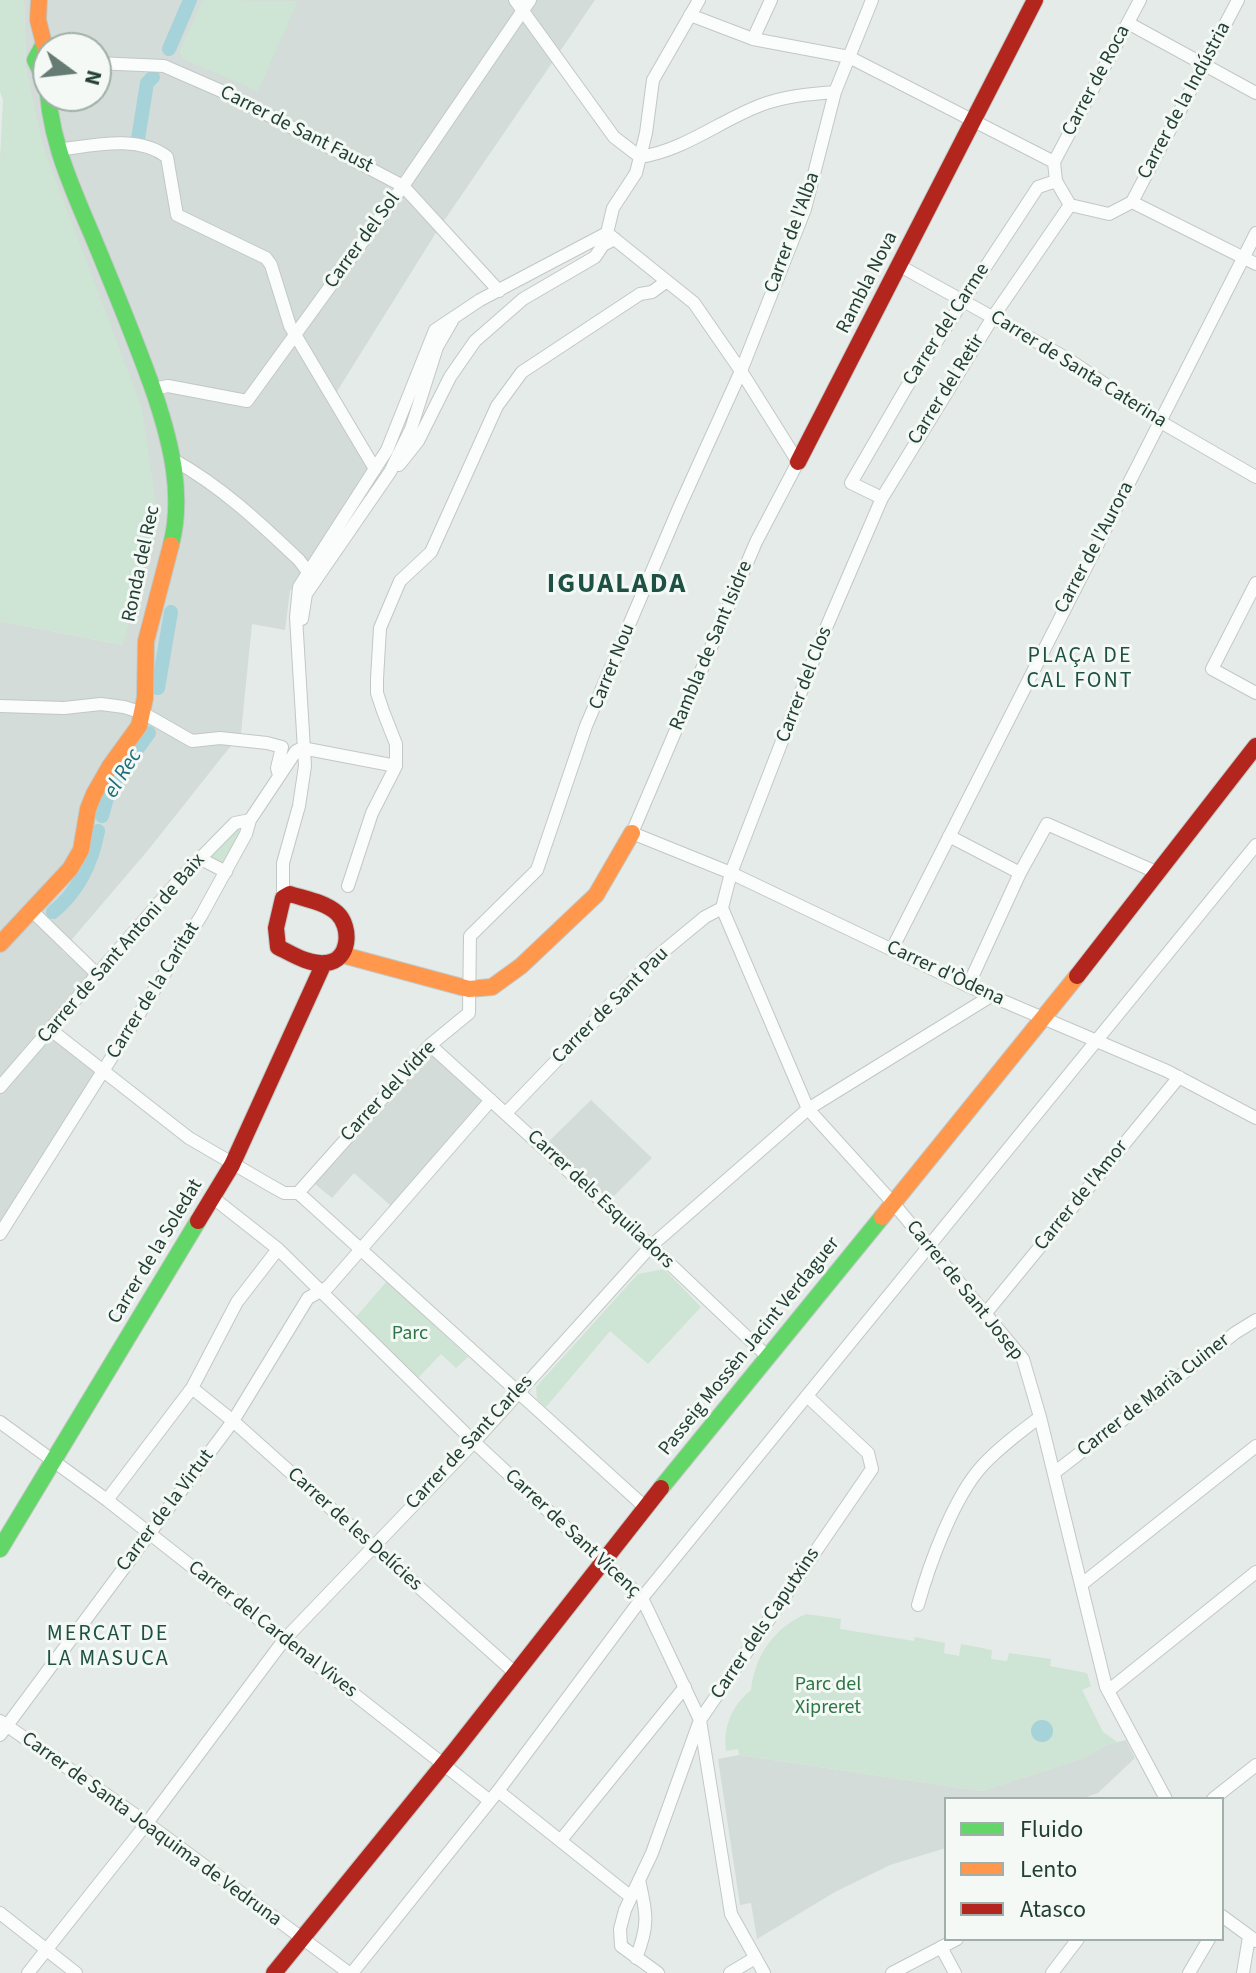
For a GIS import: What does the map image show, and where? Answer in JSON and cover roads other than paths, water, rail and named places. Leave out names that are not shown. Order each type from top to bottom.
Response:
[{"type":"street","points":[[39,0],[38,20],[42,32]]},
{"type":"street","points":[[390,472],[400,465],[418,441],[450,377],[475,341],[523,299],[595,257],[611,236],[613,208],[636,173],[653,80],[699,0]]},
{"type":"street","points":[[753,39],[771,0]]},
{"type":"street","name":"Carrer de l'Alba","points":[[741,371],[805,209],[835,92],[872,0]]},
{"type":"street","name":"Rambla Nova","points":[[798,462],[1035,0]]},
{"type":"street","name":"Carrer de Roca","points":[[1054,162],[1140,0]]},
{"type":"street","name":"Carrer de la Indústria","points":[[1132,202],[1238,0]]},
{"type":"street","points":[[522,3],[614,137],[640,157],[664,153],[760,105],[796,95],[835,92]]},
{"type":"street","name":"Carrer del Sol","points":[[153,389],[168,386],[247,401],[403,186],[522,3]]},
{"type":"street","points":[[690,15],[753,39],[849,57],[1054,162],[1056,181],[1070,205],[1109,214],[1132,202],[1256,264]]},
{"type":"street","points":[[1128,23],[1256,93]]},
{"type":"street","name":"Carrer de Sant Faust","points":[[112,64],[164,66],[226,93],[403,186],[499,291]]},
{"type":"street","name":"Ronda del Rec","points":[[0,944],[70,869],[81,850],[88,809],[94,794],[139,726],[143,713],[146,641],[175,530],[177,493],[168,434],[137,343],[57,150],[49,112]]},
{"type":"street","points":[[57,150],[138,144],[158,150],[167,157],[177,215],[266,258],[271,265],[290,326],[375,469]]},
{"type":"street","name":"Carrer del Carme","points":[[882,498],[851,483],[961,300],[1038,187],[1056,181]]},
{"type":"street","name":"Carrer del Retir","points":[[882,498],[993,317],[1070,205]]},
{"type":"street","name":"Carrer de l'Aurora","points":[[892,949],[1256,233]]},
{"type":"street","points":[[611,236],[694,303],[798,462]]},
{"type":"street","points":[[283,898],[290,894],[336,912],[348,932],[343,955],[333,962],[305,960],[278,947],[275,936],[283,898],[283,863],[299,806],[305,766],[296,601],[299,587],[396,433],[435,330],[499,291],[611,236]]},
{"type":"street","name":"Carrer de Santa Caterina","points":[[900,266],[1068,359],[1159,421],[1256,477]]},
{"type":"street","points":[[348,886],[372,813],[396,766],[396,744],[377,693],[380,628],[400,581],[431,552],[497,406],[522,372],[640,294],[652,292],[667,281]]},
{"type":"street","points":[[298,638],[306,594],[390,472],[411,429],[437,347],[461,312]]},
{"type":"street","name":"Carrer Nou","points":[[469,989],[470,936],[537,870],[586,726],[741,371]]},
{"type":"street","points":[[172,459],[233,498],[308,572]]},
{"type":"street","name":"Rambla de Sant Isidre","points":[[632,833],[756,542],[798,462]]},
{"type":"street","name":"Carrer del Clos","points":[[722,908],[731,873],[823,635],[882,498]]},
{"type":"street","points":[[1256,583],[1212,669],[1256,693]]},
{"type":"street","points":[[0,706],[64,708],[101,704],[124,707],[143,713],[192,741],[220,738],[282,747],[277,768],[279,775]]},
{"type":"street","name":"Passeig Mossèn Jacint Verdaguer","points":[[274,1973],[646,1508],[1044,1019],[1256,746]]},
{"type":"street","points":[[302,748],[396,766]]},
{"type":"street","name":"Carrer de la Caritat","points":[[0,1234],[226,872],[250,820],[296,751],[302,748]]},
{"type":"street","name":"Carrer de Sant Antoni de Baix","points":[[0,1087],[201,859],[235,823],[250,820]]},
{"type":"street","points":[[968,986],[1020,873],[1047,824],[1156,872]]},
{"type":"street","points":[[343,955],[469,989],[492,987],[552,939],[596,895],[632,833]]},
{"type":"street","name":"Carrer d'Òdena","points":[[632,833],[731,873],[968,986],[1179,1077],[1256,1118]]},
{"type":"street","points":[[949,836],[1020,873]]},
{"type":"street","points":[[350,1973],[494,1796],[642,1598],[1256,845]]},
{"type":"street","points":[[201,859],[226,872]]},
{"type":"street","name":"Carrer de Sant Josep","points":[[722,908],[808,1109],[894,1204],[1023,1359],[1108,1691],[1165,1797]]},
{"type":"street","name":"Carrer de Sant Pau","points":[[506,1113],[654,959],[705,917],[722,908]]},
{"type":"street","points":[[32,911],[98,975]]},
{"type":"street","name":"Carrer de la Soledat","points":[[0,1549],[232,1165],[324,963]]},
{"type":"street","name":"Carrer del Vidre","points":[[298,1193],[430,1045],[469,1013],[469,989]]},
{"type":"street","name":"Carrer de Sant Carles","points":[[28,1973],[147,1823],[284,1640],[474,1442],[651,1246],[808,1109],[991,996]]},
{"type":"street","points":[[51,1030],[189,1138],[284,1193],[298,1193],[646,1508]]},
{"type":"street","name":"Carrer dels Esquiladors","points":[[430,1045],[768,1357]]},
{"type":"street","name":"Carrer de l'Amor","points":[[985,1314],[1179,1077]]},
{"type":"street","name":"Carrer de la Virtut","points":[[2,1727],[233,1421],[308,1298],[328,1287],[491,1100]]},
{"type":"street","name":"Carrer de Sant Vicenç","points":[[212,1197],[278,1249],[474,1442],[642,1598],[700,1720],[731,1914],[764,1973]]},
{"type":"street","points":[[107,1500],[192,1388],[237,1302],[278,1249]]},
{"type":"street","name":"Carrer de Marià Cuiner","points":[[1054,1473],[1256,1320]]},
{"type":"street","name":"Carrer de les Delícies","points":[[192,1388],[515,1673]]},
{"type":"street","name":"Carrer dels Caputxins","points":[[636,1958],[621,1946],[620,1929],[652,1853],[700,1720],[872,1469],[868,1453],[807,1396]]},
{"type":"street","points":[[918,1605],[947,1523],[968,1485],[998,1450],[1040,1417]]},
{"type":"street","name":"Carrer del Cardenal Vives","points":[[0,1422],[150,1533],[443,1765],[561,1840],[631,1897]]},
{"type":"street","points":[[1082,1584],[1256,1446]]},
{"type":"street","points":[[1108,1691],[1256,1572]]},
{"type":"street","points":[[561,1840],[685,1687]]},
{"type":"street","name":"Carrer de Santa Joaquima de Vedruna","points":[[2,1727],[147,1823],[350,1973]]},
{"type":"street","points":[[1216,1797],[1256,1765]]},
{"type":"street","points":[[639,1880],[646,1907],[646,1934],[636,1958],[658,1973]]},
{"type":"street","points":[[0,1913],[76,1973]]},
{"type":"street","points":[[1224,1917],[1253,1939],[1243,1973]]},
{"type":"street","points":[[892,1973],[953,1941]]},
{"type":"street","points":[[1052,1973],[1076,1941]]},
{"type":"street","points":[[1189,1973],[1208,1941]]},
{"type":"street","points":[[941,1947],[955,1973]]},
{"type":"street","points":[[730,1973],[755,1958]]},
{"type":"water","points":[[1042,1720],[1050,1723],[1053,1731],[1050,1739],[1042,1742],[1034,1739],[1031,1731],[1034,1723]]},
{"type":"waterway","name":"el Rec","points":[[169,49],[190,0]]},
{"type":"waterway","name":"el Rec","points":[[138,139],[147,83],[153,77]]},
{"type":"waterway","name":"el Rec","points":[[158,688],[171,612]]},
{"type":"waterway","name":"el Rec","points":[[102,816],[110,787],[149,733]]},
{"type":"waterway","name":"el Rec","points":[[53,912],[83,876],[98,831]]},
{"type":"district","name":"IGUALADA","points":[[617,586]]},
{"type":"district","name":"PLAÇA DE CAL FONT","points":[[1080,670]]},
{"type":"district","name":"MERCAT DE LA MASUCA","points":[[108,1648]]},
{"type":"park label","name":"Parc","points":[[410,1335]]},
{"type":"park label","name":"Parc del Xipreret","points":[[828,1698]]}]
